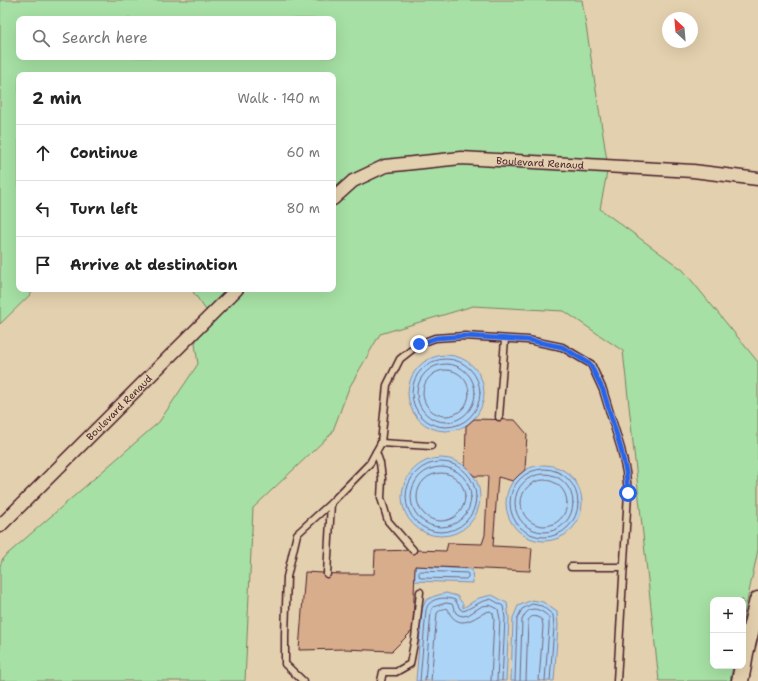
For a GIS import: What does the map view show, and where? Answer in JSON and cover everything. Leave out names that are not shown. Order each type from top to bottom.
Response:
[{"type":"street","name":"Boulevard Renaud","points":[[336,196],[353,182],[385,166],[461,158],[693,172],[758,179]]},
{"type":"street","name":"Boulevard Renaud","points":[[0,526],[234,292]]},
{"type":"street","points":[[746,650],[758,600]]},
{"type":"street","points":[[740,681],[742,669]]},
{"type":"lane","points":[[303,681],[285,664],[287,577],[297,534],[331,503],[370,463],[381,443],[387,385],[400,358],[419,344],[436,338],[465,336],[528,340],[562,347],[590,364],[603,390],[621,449],[626,472],[628,493],[617,681]]},
{"type":"lane","points":[[499,417],[505,339]]},
{"type":"lane","points":[[381,443],[431,446]]},
{"type":"lane","points":[[376,452],[380,463],[382,479],[381,498],[388,521],[413,550]]},
{"type":"lane","points":[[327,574],[331,503]]},
{"type":"lane","points":[[571,567],[624,567]]},
{"type":"lane","points":[[381,681],[383,672],[396,672],[410,664],[415,638],[420,592]]},
{"type":"green space","points":[[0,0],[582,0],[608,167],[600,209],[683,270],[758,362],[758,550],[746,606],[746,597],[710,597],[710,669],[732,669],[730,681],[659,681],[623,351],[564,311],[473,306],[380,334],[349,388],[332,433],[253,508],[245,681],[0,681],[0,566],[3,558],[159,422],[198,364],[195,344],[206,310],[193,292],[336,292],[336,72],[16,72],[16,292],[33,292],[0,324]]},
{"type":"water","points":[[446,355],[461,358],[473,366],[481,378],[484,393],[481,408],[473,420],[461,428],[446,431],[431,428],[419,420],[411,408],[408,393],[411,378],[419,366],[431,358]]},
{"type":"water","points":[[441,458],[456,461],[469,469],[477,482],[480,497],[477,512],[469,525],[456,533],[441,536],[426,533],[413,525],[405,512],[402,497],[405,482],[413,469],[426,461]]},
{"type":"water","points":[[544,465],[559,468],[571,476],[579,488],[582,503],[579,518],[571,530],[559,538],[544,541],[529,538],[517,530],[509,518],[506,503],[509,488],[517,476],[529,468]]},
{"type":"water","points":[[415,566],[472,569],[473,583],[414,581]]},
{"type":"water","points":[[446,593],[457,596],[463,604],[463,608],[479,598],[492,595],[507,603],[509,618],[506,681],[416,681],[422,609],[426,600]]},
{"type":"water","points":[[532,600],[543,602],[557,612],[558,626],[554,681],[511,681],[513,618],[518,606]]},
{"type":"building","points":[[474,419],[515,420],[527,434],[525,470],[513,481],[498,477],[493,546],[532,548],[530,571],[415,566],[413,630],[392,651],[345,649],[299,650],[305,572],[374,574],[375,551],[446,551],[448,543],[482,544],[485,535],[488,476],[474,476],[465,465],[466,426]]},
{"type":"route","points":[[419,344],[436,338],[465,336],[528,340],[562,347],[590,364],[603,390],[621,449],[626,472],[628,493]]}]
